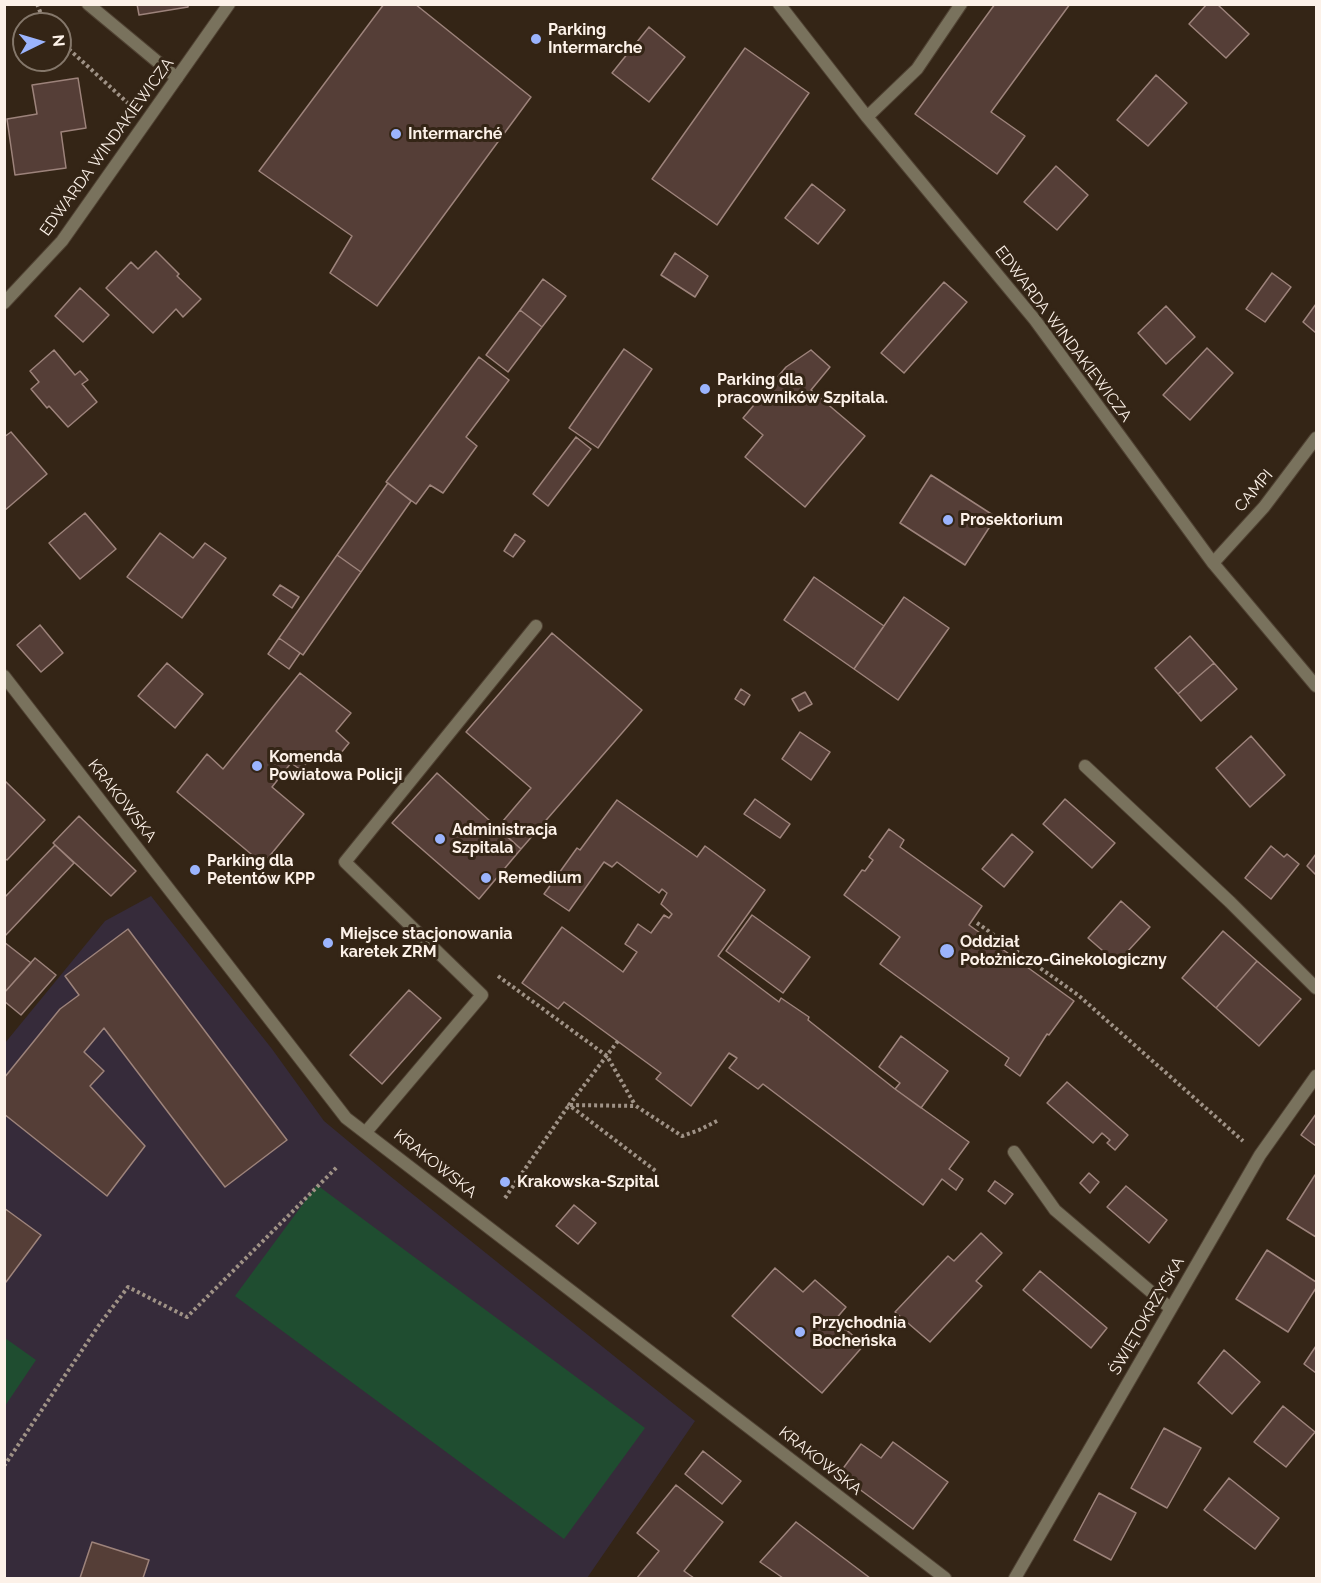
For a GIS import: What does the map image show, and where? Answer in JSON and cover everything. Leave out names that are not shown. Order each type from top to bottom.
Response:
[{"type":"street","points":[[88,4],[177,78]]},
{"type":"street","name":"EDWARDA WINDAKIEWICZA","points":[[4,303],[62,241],[229,4]]},
{"type":"street","name":"EDWARDA WINDAKIEWICZA","points":[[779,4],[867,117],[1035,320],[1213,563],[1317,686]]},
{"type":"street","points":[[867,117],[917,69],[961,4]]},
{"type":"street","name":"CAMPI","points":[[1213,563],[1264,507],[1317,438]]},
{"type":"street","points":[[366,1132],[482,995],[345,862],[536,626]]},
{"type":"street","name":"KRAKOWSKA","points":[[4,676],[346,1118],[945,1578]]},
{"type":"street","points":[[1085,766],[1230,902],[1317,988]]},
{"type":"street","name":"ŚWIĘTOKRZYSKA","points":[[1015,1578],[1260,1155],[1317,1076]]},
{"type":"street","points":[[1014,1152],[1055,1210],[1170,1308]]},
{"type":"path","points":[[72,52],[147,121]]},
{"type":"path","points":[[977,923],[1078,995],[1260,1155]]},
{"type":"path","points":[[498,976],[607,1056],[636,1106],[682,1136],[719,1120]]},
{"type":"path","points":[[505,1197],[569,1105],[618,1041]]},
{"type":"path","points":[[569,1105],[636,1106]]},
{"type":"path","points":[[569,1105],[657,1173]]},
{"type":"path","points":[[4,1466],[99,1325],[128,1287],[187,1317],[338,1166]]},
{"type":"shaded area","points":[[151,896],[272,1049],[324,1121],[695,1421],[587,1578],[5,1578],[5,1043],[105,921]]},
{"type":"green space","points":[[317,1185],[645,1428],[564,1539],[235,1296]]},
{"type":"green space","points":[[5,1338],[36,1360],[5,1406]]},
{"type":"building","points":[[137,4],[188,4],[188,7],[139,15]]},
{"type":"building","name":"Intermarché","points":[[384,4],[415,4],[531,97],[377,306],[330,273],[352,236],[259,171]]},
{"type":"building","points":[[995,4],[1070,4],[991,112],[1025,136],[997,174],[915,114]]},
{"type":"building","points":[[1207,4],[1217,4],[1249,34],[1226,58],[1189,24]]},
{"type":"building","points":[[649,27],[685,57],[649,102],[612,73]]},
{"type":"building","points":[[745,48],[809,93],[717,225],[652,179]]},
{"type":"building","points":[[1156,75],[1187,103],[1148,146],[1117,120]]},
{"type":"building","points":[[78,78],[86,128],[61,132],[66,168],[15,175],[7,119],[37,114],[32,85]]},
{"type":"building","points":[[1056,166],[1088,195],[1057,230],[1024,202]]},
{"type":"building","points":[[812,184],[845,210],[818,244],[785,218]]},
{"type":"building","points":[[156,251],[201,299],[183,317],[176,309],[153,333],[106,288],[131,262],[138,269]]},
{"type":"building","points":[[675,253],[708,276],[695,297],[661,275]]},
{"type":"building","points":[[1272,273],[1291,287],[1265,322],[1246,309]]},
{"type":"building","points":[[543,279],[566,296],[542,327],[520,310]]},
{"type":"building","points":[[944,282],[967,302],[904,373],[881,353]]},
{"type":"building","points":[[80,288],[109,315],[83,342],[55,316]]},
{"type":"building","points":[[1316,304],[1316,333],[1303,322]]},
{"type":"building","points":[[1166,306],[1195,337],[1166,364],[1138,333]]},
{"type":"building","points":[[520,310],[542,327],[508,372],[486,355]]},
{"type":"building","points":[[1207,348],[1233,373],[1190,420],[1163,395]]},
{"type":"building","points":[[624,349],[652,369],[598,448],[569,428]]},
{"type":"building","points":[[54,350],[75,375],[80,371],[88,380],[82,384],[97,402],[68,427],[31,389],[39,382],[30,371]]},
{"type":"building","points":[[811,350],[830,367],[811,390],[865,436],[805,507],[745,457],[763,435],[743,418],[786,367]]},
{"type":"building","points":[[479,357],[509,380],[466,437],[477,446],[443,493],[430,485],[416,504],[386,482]]},
{"type":"building","points":[[11,432],[47,474],[4,511],[4,437]]},
{"type":"building","points":[[576,437],[591,449],[548,506],[533,494]]},
{"type":"building","name":"Prosektorium","points":[[931,475],[996,517],[965,565],[900,523]]},
{"type":"building","points":[[388,483],[411,501],[361,572],[337,555]]},
{"type":"building","points":[[85,513],[116,549],[80,579],[49,543]]},
{"type":"building","points":[[160,533],[193,558],[205,543],[226,558],[182,618],[127,577]]},
{"type":"building","points":[[515,534],[525,541],[513,557],[504,551]]},
{"type":"building","points":[[337,555],[361,572],[303,655],[279,638]]},
{"type":"building","points":[[814,577],[884,626],[854,669],[784,620]]},
{"type":"building","points":[[280,585],[299,597],[292,608],[273,595]]},
{"type":"building","points":[[904,597],[949,628],[898,700],[854,669]]},
{"type":"building","points":[[40,625],[63,653],[41,672],[17,645]]},
{"type":"building","points":[[552,633],[642,710],[521,849],[497,828],[531,788],[466,732]]},
{"type":"building","points":[[1190,636],[1214,663],[1178,694],[1155,668]]},
{"type":"building","points":[[279,638],[300,653],[289,669],[268,654]]},
{"type":"building","points":[[167,663],[203,694],[175,728],[138,696]]},
{"type":"building","points":[[1214,663],[1237,689],[1201,721],[1178,694]]},
{"type":"building","name":"Komenda Powiatowa Policji","points":[[300,673],[351,713],[336,731],[349,743],[332,764],[317,751],[301,770],[291,763],[272,787],[304,814],[263,864],[177,792],[207,754],[223,769]]},
{"type":"building","points":[[741,689],[750,695],[744,705],[735,699]]},
{"type":"building","points":[[805,692],[812,704],[799,711],[792,699]]},
{"type":"building","points":[[800,732],[830,752],[811,780],[782,759]]},
{"type":"building","points":[[1251,736],[1285,775],[1250,807],[1216,768]]},
{"type":"building","points":[[437,773],[521,849],[479,899],[392,823]]},
{"type":"building","points":[[4,780],[45,820],[7,860],[4,858]]},
{"type":"building","points":[[755,799],[790,824],[780,838],[744,814]]},
{"type":"building","points":[[1065,799],[1115,843],[1092,868],[1043,824]]},
{"type":"building","points":[[617,800],[697,857],[705,846],[765,890],[718,956],[779,1002],[781,998],[809,1017],[808,1020],[895,1089],[969,1142],[949,1169],[963,1179],[956,1190],[942,1179],[923,1205],[763,1084],[758,1089],[729,1068],[737,1058],[729,1053],[691,1106],[656,1079],[661,1073],[564,1002],[558,1009],[522,983],[562,927],[623,972],[637,952],[625,944],[638,924],[651,933],[664,915],[669,918],[672,914],[661,904],[667,893],[662,889],[659,893],[617,862],[612,867],[604,862],[569,911],[544,894],[577,848],[580,850]]},
{"type":"building","points":[[79,816],[136,871],[111,896],[53,843]]},
{"type":"building","name":"Oddział Położniczo-Ginekologiczny","points":[[889,829],[904,840],[900,847],[982,906],[969,925],[1074,1001],[1049,1035],[1047,1034],[1020,1076],[1005,1065],[1009,1058],[880,964],[900,937],[844,895],[862,870],[865,871],[873,860],[869,857]]},
{"type":"building","points":[[1012,834],[1033,852],[1004,887],[982,869]]},
{"type":"building","points":[[55,845],[74,863],[4,937],[4,898]]},
{"type":"building","points":[[1271,846],[1284,857],[1287,854],[1299,864],[1271,899],[1245,878]]},
{"type":"building","points":[[1316,854],[1316,875],[1307,866]]},
{"type":"building","points":[[1121,901],[1150,927],[1117,963],[1088,938]]},
{"type":"building","points":[[752,915],[810,957],[783,993],[726,951]]},
{"type":"building","points":[[128,929],[287,1140],[225,1187],[104,1028],[84,1052],[104,1071],[90,1086],[145,1146],[107,1196],[4,1114],[4,1078],[60,1009],[79,995],[65,976]]},
{"type":"building","points":[[1223,931],[1257,961],[1216,1008],[1182,978]]},
{"type":"building","points":[[4,942],[31,963],[4,993]]},
{"type":"building","points":[[35,958],[56,975],[21,1015],[4,1001],[4,993]]},
{"type":"building","points":[[1257,961],[1301,999],[1259,1046],[1216,1008]]},
{"type":"building","points":[[409,990],[441,1018],[382,1084],[350,1055]]},
{"type":"building","points":[[901,1036],[948,1071],[921,1108],[895,1089],[900,1083],[879,1067]]},
{"type":"building","points":[[1067,1082],[1128,1135],[1115,1150],[1107,1143],[1110,1140],[1102,1133],[1093,1143],[1047,1103]]},
{"type":"building","points":[[1316,1114],[1316,1146],[1301,1135]]},
{"type":"building","points":[[1089,1173],[1099,1182],[1090,1193],[1080,1183]]},
{"type":"building","points":[[1316,1176],[1316,1237],[1287,1219]]},
{"type":"building","points":[[995,1181],[1013,1194],[1005,1204],[988,1191]]},
{"type":"building","points":[[1126,1186],[1167,1220],[1149,1243],[1107,1207]]},
{"type":"building","points":[[574,1205],[596,1223],[578,1244],[556,1226]]},
{"type":"building","points":[[4,1208],[41,1235],[6,1282],[4,1280]]},
{"type":"building","points":[[981,1233],[1002,1253],[976,1281],[982,1286],[930,1342],[895,1312],[948,1256],[954,1261]]},
{"type":"building","points":[[1267,1250],[1316,1282],[1316,1288],[1288,1332],[1236,1299]]},
{"type":"building","name":"Przychodnia Bocheńska","points":[[775,1268],[803,1292],[815,1280],[846,1307],[835,1320],[864,1345],[822,1393],[732,1316]]},
{"type":"building","points":[[1040,1271],[1107,1328],[1091,1348],[1023,1290]]},
{"type":"building","points":[[1316,1346],[1316,1373],[1304,1364]]},
{"type":"building","points":[[1224,1350],[1260,1382],[1232,1414],[1198,1383]]},
{"type":"building","points":[[1283,1406],[1315,1432],[1286,1467],[1254,1442]]},
{"type":"building","points":[[1164,1428],[1201,1448],[1167,1508],[1131,1488]]},
{"type":"building","points":[[893,1442],[948,1482],[913,1529],[839,1474],[861,1444],[881,1458]]},
{"type":"building","points":[[703,1451],[741,1481],[722,1504],[685,1474]]},
{"type":"building","points":[[1229,1478],[1279,1518],[1255,1549],[1204,1510]]},
{"type":"building","points":[[676,1485],[723,1522],[684,1571],[694,1578],[637,1578],[659,1551],[637,1533]]},
{"type":"building","points":[[1099,1493],[1136,1513],[1111,1560],[1074,1540]]},
{"type":"building","points":[[796,1522],[870,1578],[783,1578],[760,1562]]},
{"type":"building","points":[[92,1542],[149,1560],[143,1578],[80,1578]]},
{"type":"place","name":"Parking Intermarche","points":[[536,39]]},
{"type":"place","name":"Intermarché","points":[[396,134]]},
{"type":"place","name":"Parking dla pracowników Szpitala.","points":[[705,389]]},
{"type":"place","name":"Prosektorium","points":[[948,520]]},
{"type":"place","name":"Komenda Powiatowa Policji","points":[[257,766]]},
{"type":"place","name":"Administracja Szpitala","points":[[440,839]]},
{"type":"place","name":"Parking dla Petentów KPP","points":[[195,870]]},
{"type":"place","name":"Remedium","points":[[486,878]]},
{"type":"place","name":"Miejsce stacjonowania karetek ZRM","points":[[328,943]]},
{"type":"place","name":"Oddział Położniczo-Ginekologiczny","points":[[947,951]]},
{"type":"place","name":"Krakowska-Szpital","points":[[505,1182]]},
{"type":"place","name":"Przychodnia Bocheńska","points":[[800,1332]]}]
